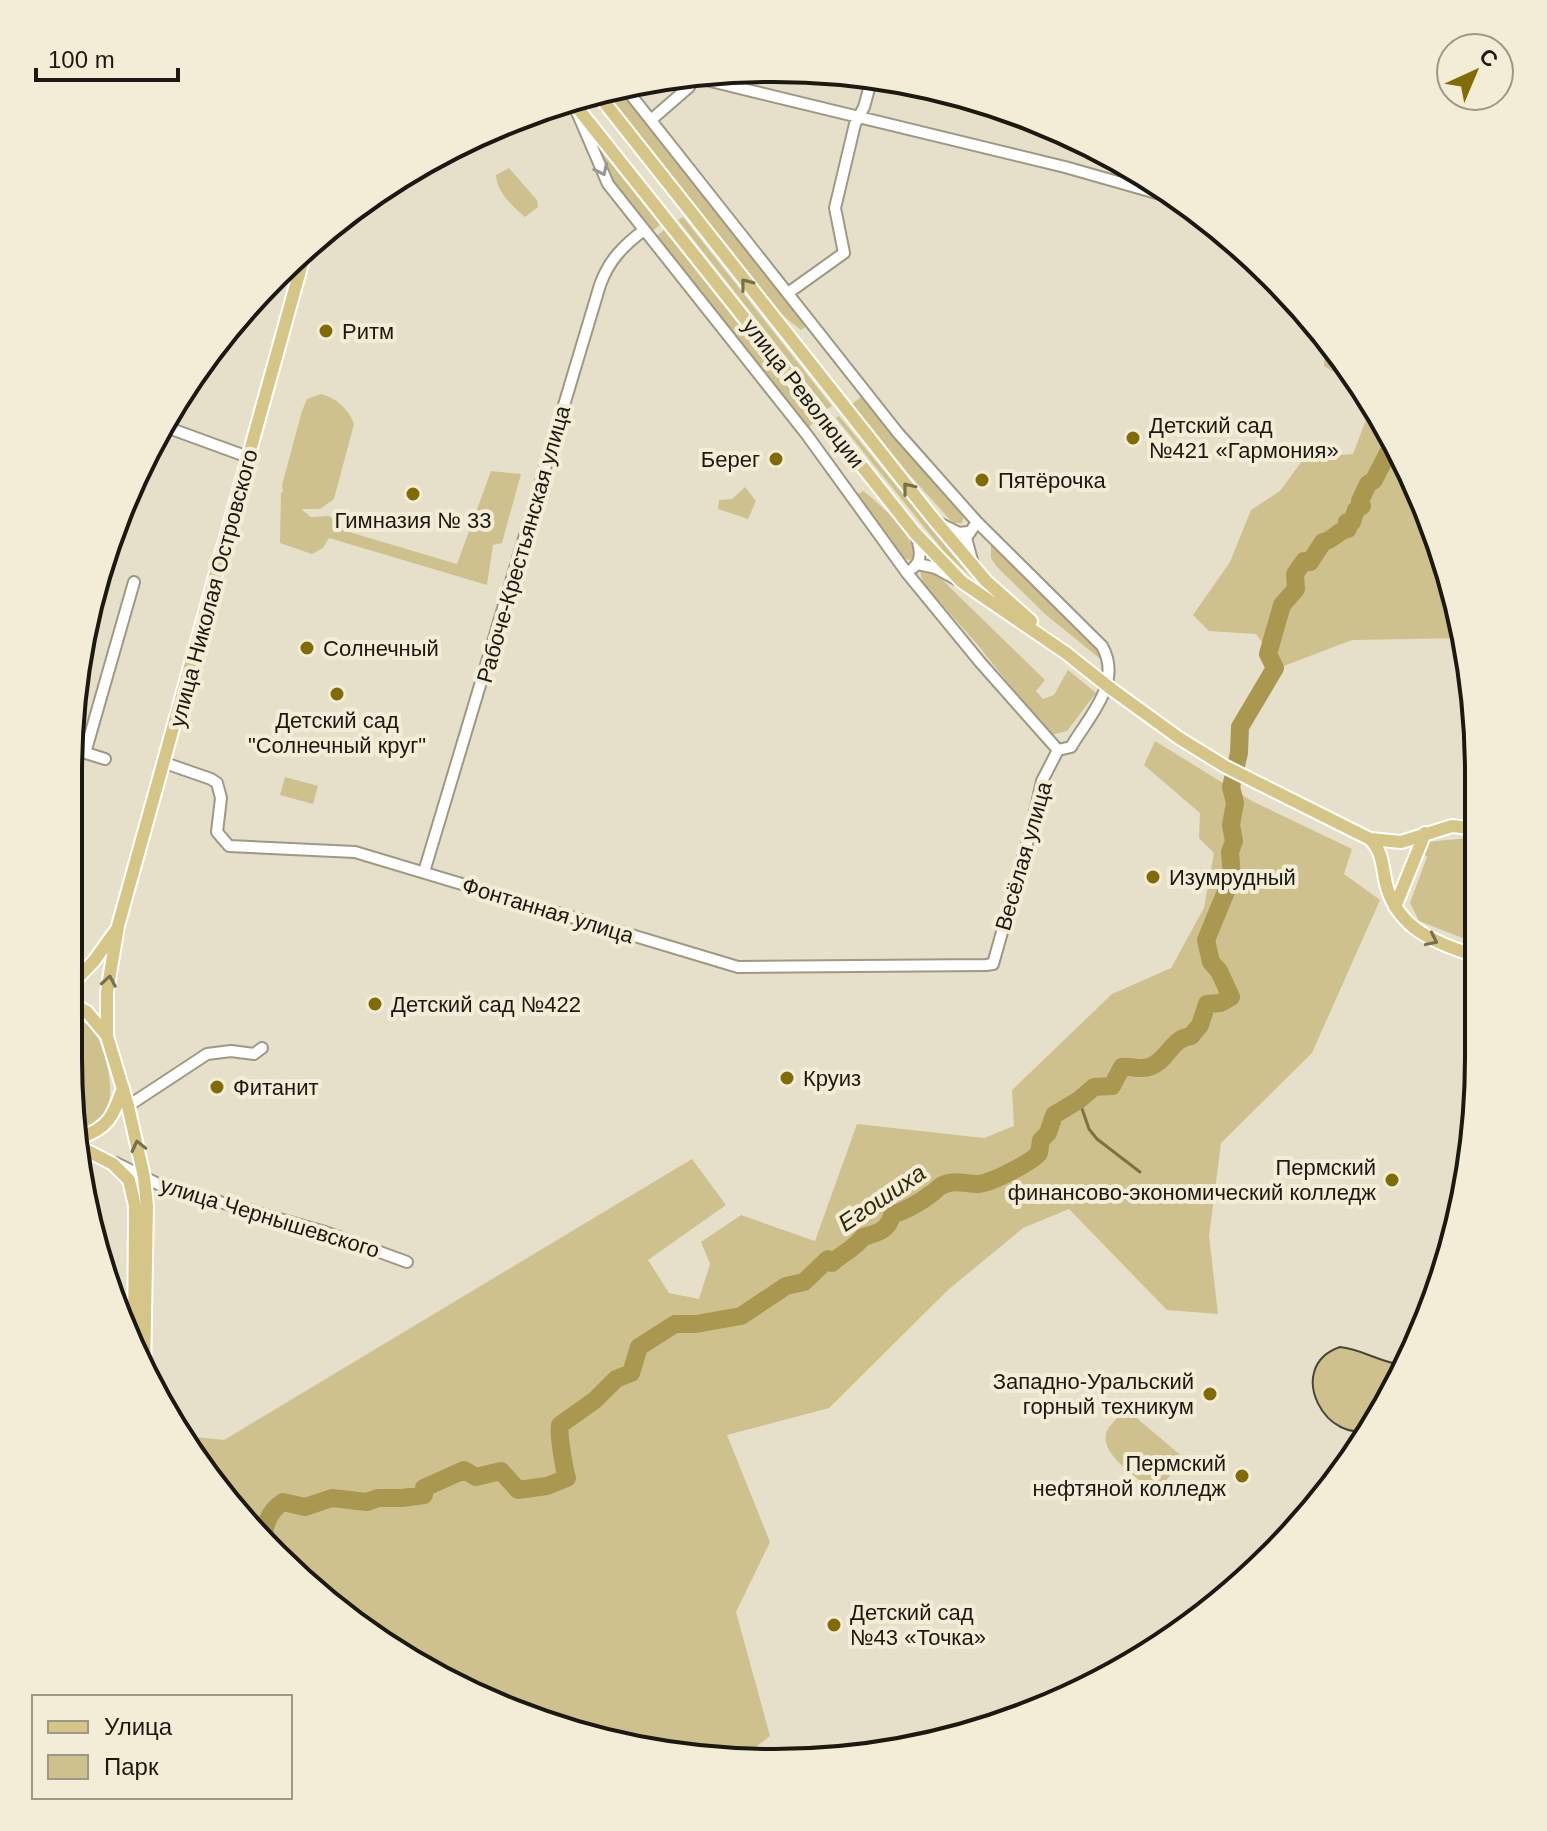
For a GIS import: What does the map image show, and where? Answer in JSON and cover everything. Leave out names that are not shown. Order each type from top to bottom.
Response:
[{"type":"main road","name":"улица Революции","points":[[605,103],[931,516],[976,569],[1066,653]]},
{"type":"main road","name":"улица Революции","points":[[580,111],[915,533],[962,582],[1066,653],[1129,703],[1226,767],[1370,839],[1401,842],[1452,826],[1465,827]]},
{"type":"main road","points":[[646,194],[659,195],[664,179]]},
{"type":"main road","name":"улица Николая Островского","points":[[107,1036],[107,992],[118,926],[300,271]]},
{"type":"main road","points":[[1395,907],[1425,833]]},
{"type":"main road","points":[[1370,839],[1382,857],[1388,893],[1407,924],[1422,936],[1465,952]]},
{"type":"main road","name":"улица Николая Островского","points":[[82,973],[118,926]]},
{"type":"main road","points":[[82,1009],[107,1036],[128,1106],[144,1177],[147,1206],[145,1344]]},
{"type":"main road","points":[[87,1135],[100,1130],[113,1114],[123,1088]]},
{"type":"main road","name":"улица Чернышевского","points":[[88,1150],[113,1164],[129,1180],[135,1206],[134,1320]]},
{"type":"street","points":[[724,83],[1134,184]]},
{"type":"street","points":[[651,120],[689,87]]},
{"type":"street","points":[[788,293],[844,253],[835,208],[855,124],[868,89]]},
{"type":"street","points":[[632,97],[898,433],[977,522],[1067,609],[1107,655],[1110,669],[1106,690],[1071,747],[1058,750]]},
{"type":"street","name":"улица Революции","points":[[577,111],[608,184],[807,435],[907,573],[989,673],[1058,750]]},
{"type":"street","name":"Рабоче-Крестьянская улица","points":[[424,872],[600,285],[616,253],[644,230]]},
{"type":"street","points":[[174,430],[248,457]]},
{"type":"street","points":[[931,516],[947,529],[968,532]]},
{"type":"street","points":[[976,569],[966,538],[977,522]]},
{"type":"street","points":[[907,573],[918,564],[921,551],[915,533]]},
{"type":"street","points":[[918,564],[936,568],[962,582]]},
{"type":"street","points":[[105,759],[85,753],[134,582]]},
{"type":"street","name":"Весёлая улица","points":[[993,964],[1042,781],[1058,750]]},
{"type":"street","name":"Фонтанная улица","points":[[165,763],[217,783],[221,798],[217,832],[229,846],[355,852],[734,966],[993,964]]},
{"type":"street","points":[[128,1106],[207,1054],[231,1051],[254,1054],[262,1048]]},
{"type":"street","name":"улица Чернышевского","points":[[88,1150],[183,1192],[325,1232],[407,1262]]},
{"type":"green space","points":[[627,98],[806,326],[801,330],[781,314],[613,101]]},
{"type":"green space","points":[[593,141],[660,225],[652,231],[611,178]]},
{"type":"green space","points":[[509,168],[537,200],[538,207],[525,217],[506,198],[497,181],[496,175]]},
{"type":"green space","points":[[683,217],[832,406],[827,409],[678,220]]},
{"type":"green space","points":[[664,230],[815,421],[808,428],[657,236]]},
{"type":"green space","points":[[1324,356],[1337,374],[1324,366]]},
{"type":"green space","points":[[321,394],[341,405],[354,424],[334,499],[320,509],[301,509],[311,517],[329,516],[349,532],[457,564],[491,471],[521,474],[502,543],[493,545],[487,585],[329,538],[323,548],[312,554],[280,543],[282,485],[302,411],[307,399]]},
{"type":"green space","points":[[862,396],[912,459],[964,516],[962,523],[953,523],[852,404]]},
{"type":"green space","points":[[839,416],[971,577],[946,554],[836,418]]},
{"type":"green space","points":[[1366,419],[1394,468],[1412,509],[1428,551],[1452,638],[1352,640],[1281,667],[1256,634],[1209,631],[1193,615],[1230,562],[1251,510],[1280,491],[1305,457],[1353,454]]},
{"type":"green space","points":[[745,487],[756,501],[748,519],[718,509],[719,500],[732,499]]},
{"type":"green space","points":[[863,491],[887,512],[910,540],[914,558],[903,558],[858,494]]},
{"type":"green space","points":[[991,543],[1095,644],[1104,662],[1045,614],[997,567],[991,558]]},
{"type":"green space","points":[[931,569],[1045,680],[1036,691],[1043,699],[1054,695],[1068,670],[1096,693],[1067,731],[1051,735],[1040,723],[923,583],[920,572]]},
{"type":"green space","points":[[1155,741],[1252,801],[1352,849],[1344,874],[1380,900],[1312,1053],[1221,1143],[1209,1236],[1218,1314],[1167,1310],[1069,1209],[1023,1228],[948,1290],[829,1408],[727,1435],[770,1542],[736,1612],[770,1736],[754,1749],[639,1736],[551,1712],[468,1678],[389,1632],[353,1606],[285,1546],[225,1478],[196,1437],[224,1440],[692,1159],[726,1205],[648,1260],[669,1293],[699,1299],[710,1264],[701,1242],[741,1215],[815,1241],[857,1124],[984,1138],[1014,1126],[1012,1090],[1112,994],[1171,968],[1204,908],[1214,853],[1199,838],[1200,813],[1144,765]]},
{"type":"green space","points":[[285,777],[318,786],[313,804],[280,795]]},
{"type":"green space","points":[[1465,838],[1465,939],[1419,921],[1410,903],[1427,857],[1423,853],[1426,842]]},
{"type":"green space","points":[[82,1022],[96,1033],[109,1075],[109,1104],[103,1116],[86,1127]]},
{"type":"green space","points":[[1340,1348],[1394,1363],[1356,1430],[1344,1428],[1332,1421],[1316,1395],[1314,1380],[1317,1366],[1325,1355]]},
{"type":"green space","points":[[1132,1414],[1184,1458],[1156,1493],[1115,1459],[1106,1442],[1106,1434],[1117,1418]]},
{"type":"waterway","name":"Егошиха","points":[[266,1526],[271,1513],[283,1502],[305,1507],[332,1498],[367,1502],[378,1498],[424,1495],[424,1488],[464,1470],[476,1477],[501,1471],[518,1490],[547,1486],[567,1478],[560,1425],[595,1400],[616,1379],[631,1373],[639,1347],[675,1324],[696,1324],[741,1316],[786,1286],[804,1282],[828,1259],[832,1263],[863,1237],[885,1228],[892,1215],[917,1204],[941,1186],[955,1182],[984,1183],[1020,1166],[1039,1153],[1041,1140],[1048,1133],[1054,1115],[1094,1087],[1112,1086],[1122,1067],[1149,1067],[1161,1060],[1178,1041],[1191,1036],[1200,1025],[1207,1004],[1220,1003],[1231,997],[1219,971],[1211,962],[1206,940],[1232,877],[1230,852],[1234,841],[1231,825],[1235,803],[1231,787],[1239,753],[1240,727],[1275,668],[1268,654],[1282,605],[1296,589],[1295,574],[1304,561],[1310,562],[1323,542],[1348,529],[1347,522],[1352,522],[1356,510],[1362,506],[1360,501],[1368,484],[1374,480],[1387,455]]},
{"type":"waterway","points":[[1079,1100],[1089,1129],[1097,1139],[1140,1172]]},
{"type":"tram line","points":[[1355,1431],[1341,1427],[1327,1417],[1313,1387],[1314,1371],[1323,1357],[1340,1347],[1394,1363]]},
{"type":"place","name":"Ритм","points":[[326,331]]},
{"type":"place","name":"Детский сад №421 «Гармония»","points":[[1133,438]]},
{"type":"place","name":"Берег","points":[[776,459]]},
{"type":"place","name":"Пятёрочка","points":[[982,480]]},
{"type":"place","name":"Гимназия № 33","points":[[413,494]]},
{"type":"place","name":"Солнечный","points":[[307,648]]},
{"type":"place","name":"Детский сад \"Солнечный круг\"","points":[[337,694]]},
{"type":"place","name":"Изумрудный","points":[[1153,877]]},
{"type":"place","name":"Детский сад №422","points":[[375,1004]]},
{"type":"place","name":"Круиз","points":[[787,1078]]},
{"type":"place","name":"Фитанит","points":[[217,1087]]},
{"type":"place","name":"Пермский финансово-экономический колледж","points":[[1392,1180]]},
{"type":"place","name":"Западно-Уральский горный техникум","points":[[1210,1394]]},
{"type":"place","name":"Пермский нефтяной колледж","points":[[1242,1476]]},
{"type":"place","name":"Детский сад №43 «Точка»","points":[[834,1625]]}]
